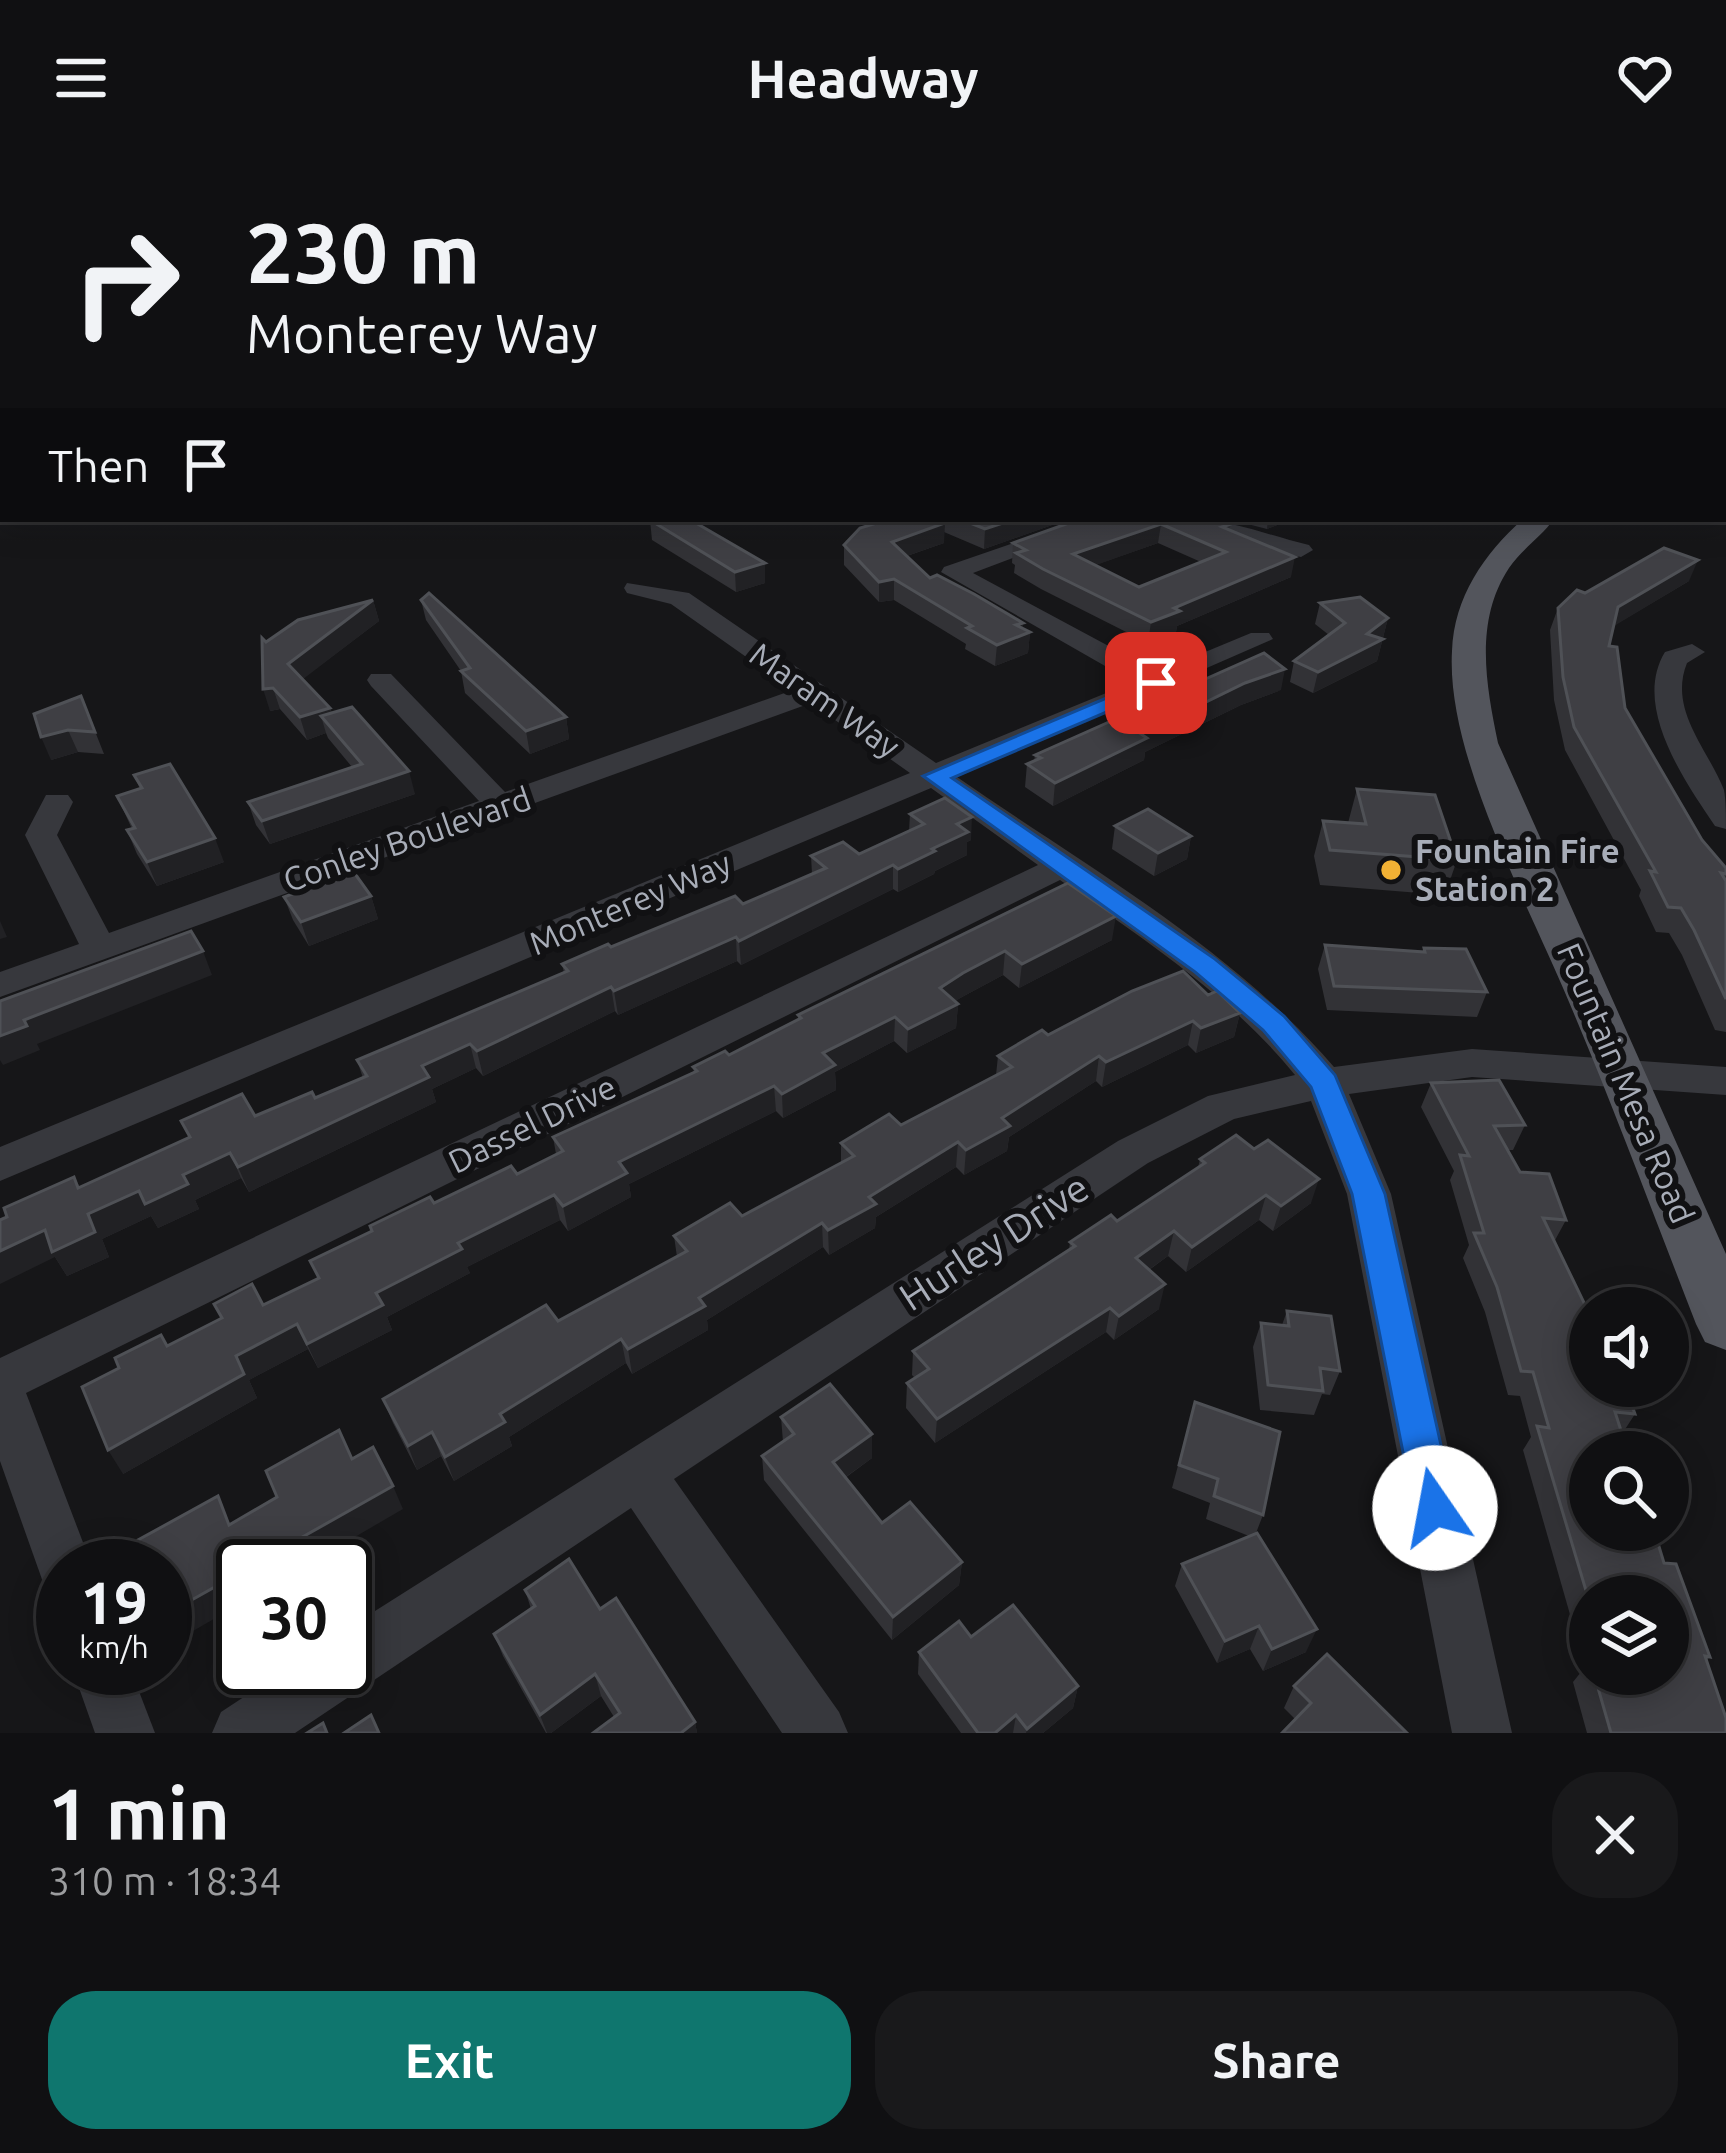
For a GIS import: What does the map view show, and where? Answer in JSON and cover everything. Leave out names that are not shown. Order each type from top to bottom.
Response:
[{"type":"main road","name":"Fountain Mesa Road","points":[[1536,522],[1510,543],[1484,579],[1466,637],[1467,685],[1479,743],[1625,1076],[1726,1324]]},
{"type":"street","points":[[1096,522],[953,572],[1156,683]]},
{"type":"street","points":[[1209,522],[1247,539],[1300,550]]},
{"type":"street","name":"Maram Way","points":[[636,589],[680,598],[1064,866],[1274,1023],[1324,1083],[1369,1194],[1482,1733]]},
{"type":"street","name":"Monterey Way","points":[[0,1165],[1260,639]]},
{"type":"street","points":[[1693,652],[1675,658],[1664,686],[1673,717],[1726,819]]},
{"type":"street","points":[[381,680],[501,806]]},
{"type":"street","name":"Conley Boulevard","points":[[0,985],[814,692]]},
{"type":"street","points":[[57,802],[40,835],[99,948]]},
{"type":"street","name":"Dassel Drive","points":[[0,1386],[1064,866]]},
{"type":"street","name":"Hurley Drive","points":[[372,1646],[1133,1152],[1223,1107],[1324,1083],[1472,1063],[1726,1081]]},
{"type":"street","points":[[0,1386],[54,1539]]},
{"type":"street","points":[[637,1471],[818,1733]]},
{"type":"street","points":[[111,1695],[125,1733]]},
{"type":"street","name":"Hurley Drive","points":[[242,1733],[299,1695]]},
{"type":"building","points":[[653,522],[694,522],[765,563],[735,572]]},
{"type":"building","points":[[880,522],[944,522],[892,542],[930,578],[937,575],[974,594],[1030,632],[997,645],[894,579],[879,582],[844,545],[860,528]]},
{"type":"building","points":[[968,522],[1006,522],[985,529]]},
{"type":"building","points":[[1072,522],[1227,522],[1231,524],[1222,527],[1295,557],[1151,622],[1016,553],[1026,550],[1013,543]],"holes":[[[1161,524],[1226,552],[1139,587],[1073,554]]]},
{"type":"building","points":[[1664,548],[1698,560],[1618,607],[1609,646],[1617,647],[1625,708],[1702,840],[1726,868],[1726,874],[1721,873],[1726,881],[1726,999],[1681,908],[1668,907],[1650,871],[1656,872],[1574,727],[1563,677],[1558,608],[1577,590],[1585,593]]},
{"type":"building","points":[[429,593],[566,717],[526,731],[461,671],[470,668],[421,600]]},
{"type":"building","points":[[1360,597],[1388,618],[1367,634],[1383,639],[1318,672],[1294,661],[1345,623],[1320,603]]},
{"type":"building","points":[[373,600],[288,664],[330,708],[300,717],[273,688],[263,689],[262,638],[266,642],[298,620]]},
{"type":"building","points":[[1264,653],[1285,669],[1245,683],[1141,734],[1147,738],[1055,783],[1027,764],[1041,758],[1035,755]]},
{"type":"building","points":[[81,696],[95,732],[68,730],[41,737],[34,714]]},
{"type":"building","points":[[352,707],[409,771],[262,821],[248,802],[362,764],[321,716]]},
{"type":"building","points":[[170,764],[215,838],[147,862],[127,830],[135,828],[117,796],[142,788],[134,775]]},
{"type":"building","points":[[1357,789],[1435,795],[1457,860],[1330,850],[1323,821],[1366,824]]},
{"type":"building","points":[[945,798],[972,817],[957,824],[968,832],[898,869],[893,865],[739,941],[736,937],[614,991],[611,987],[477,1051],[470,1044],[422,1066],[429,1077],[238,1167],[230,1153],[183,1175],[188,1184],[145,1204],[139,1191],[88,1214],[95,1232],[52,1252],[45,1230],[0,1251],[0,1220],[7,1217],[4,1208],[74,1177],[78,1188],[190,1137],[181,1121],[242,1094],[255,1116],[312,1092],[315,1098],[367,1076],[357,1060],[568,971],[562,964],[608,944],[611,947],[735,896],[743,904],[826,868],[811,856],[843,842],[859,854],[924,824],[910,814]]},
{"type":"building","points":[[1148,809],[1191,836],[1158,853],[1115,826]]},
{"type":"building","points":[[353,871],[371,896],[301,922],[284,897]]},
{"type":"building","points":[[1068,883],[1116,916],[1022,964],[1005,951],[963,973],[940,988],[958,1004],[908,1029],[895,1017],[823,1053],[835,1065],[782,1094],[774,1086],[619,1162],[627,1173],[563,1206],[554,1195],[458,1243],[462,1249],[376,1293],[383,1305],[307,1344],[297,1324],[236,1356],[244,1374],[108,1450],[82,1387],[119,1368],[115,1358],[161,1335],[167,1346],[222,1318],[214,1304],[252,1284],[263,1305],[319,1278],[310,1261],[372,1231],[370,1226],[430,1197],[434,1203],[511,1166],[517,1174],[563,1151],[553,1137],[697,1071],[693,1067],[725,1051],[729,1055],[801,1018],[798,1015]]},
{"type":"building","points":[[191,931],[203,951],[24,1020],[27,1026],[0,1036],[0,1001]]},
{"type":"building","points":[[1325,945],[1425,952],[1424,948],[1466,949],[1487,992],[1334,986]]},
{"type":"building","points":[[1183,971],[1208,995],[1217,991],[1240,1013],[1201,1028],[1193,1021],[1106,1062],[1099,1056],[1002,1118],[1010,1126],[966,1150],[958,1142],[869,1197],[876,1204],[828,1230],[822,1223],[699,1298],[705,1306],[628,1349],[621,1339],[500,1414],[505,1422],[445,1457],[432,1432],[408,1446],[383,1399],[546,1305],[558,1321],[687,1251],[674,1236],[730,1203],[742,1216],[854,1156],[841,1143],[889,1114],[901,1125],[1012,1067],[998,1056],[1042,1030],[1048,1035],[1132,991]]},
{"type":"building","points":[[1499,1080],[1525,1125],[1494,1126],[1520,1172],[1549,1174],[1566,1220],[1543,1218],[1576,1287],[1569,1287],[1569,1407],[1632,1407],[1635,1414],[1615,1412],[1621,1431],[1569,1431],[1569,1533],[1537,1426],[1549,1428],[1533,1372],[1521,1371],[1497,1287],[1474,1233],[1484,1233],[1460,1155],[1469,1156],[1431,1083]]},
{"type":"building","points":[[1236,1135],[1254,1149],[1268,1140],[1319,1179],[1281,1206],[1266,1195],[1192,1247],[1174,1231],[1136,1258],[1165,1284],[1119,1316],[1110,1308],[937,1419],[907,1383],[929,1369],[913,1351],[1075,1246],[1070,1242],[1111,1215],[1117,1221],[1205,1163],[1200,1159]]},
{"type":"building","points":[[1287,1311],[1331,1316],[1340,1371],[1320,1368],[1323,1391],[1268,1385],[1261,1323],[1289,1326]]},
{"type":"building","points":[[830,1384],[872,1434],[833,1462],[882,1523],[910,1502],[962,1562],[893,1617],[762,1456],[794,1434],[781,1417]]},
{"type":"building","points":[[1195,1402],[1280,1432],[1263,1515],[1214,1496],[1218,1479],[1179,1465]]},
{"type":"building","points":[[339,1430],[352,1459],[373,1447],[393,1486],[299,1539],[216,1539],[216,1586],[192,1600],[192,1539],[140,1539],[218,1496],[229,1525],[277,1497],[266,1471]]},
{"type":"building","points":[[1257,1533],[1317,1629],[1272,1649],[1259,1626],[1225,1641],[1182,1564]]},
{"type":"building","points":[[1574,1551],[1660,1551],[1664,1563],[1676,1564],[1680,1575],[1581,1575]]},
{"type":"building","points":[[569,1559],[600,1609],[616,1598],[695,1722],[681,1733],[593,1733],[620,1713],[595,1674],[540,1715],[494,1634],[535,1606],[525,1590]]},
{"type":"building","points":[[1689,1600],[1710,1657],[1705,1656],[1726,1718],[1726,1733],[1611,1733],[1600,1695],[1689,1695]]},
{"type":"building","points":[[1013,1605],[1078,1686],[1027,1729],[1016,1715],[995,1733],[978,1733],[919,1652],[959,1621],[971,1637]]},
{"type":"building","points":[[1327,1654],[1407,1733],[1282,1733],[1311,1703],[1294,1686]]},
{"type":"building","points":[[371,1715],[379,1733],[344,1733]]},
{"type":"building","points":[[323,1723],[327,1733],[307,1733]]},
{"type":"place","name":"Fountain Fire Station 2","points":[[1391,870]]},
{"type":"route","points":[[1156,683],[935,776],[1205,966],[1274,1023],[1324,1083],[1369,1194],[1435,1508]]}]
